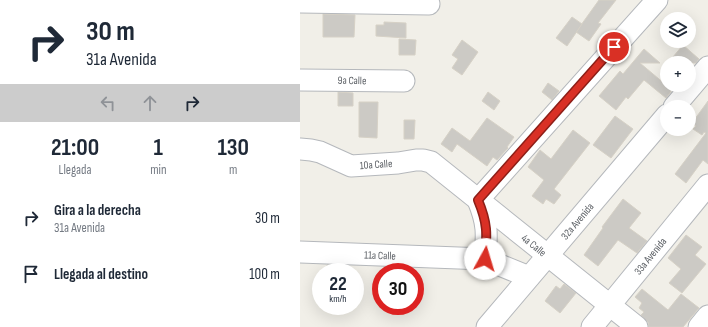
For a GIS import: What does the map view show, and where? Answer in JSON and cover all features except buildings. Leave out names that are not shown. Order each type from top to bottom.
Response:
[{"type":"street","points":[[485,259],[487,235],[485,217],[478,200],[656,0]]},
{"type":"street","points":[[300,2],[429,4]]},
{"type":"street","points":[[680,100],[708,67]]},
{"type":"street","name":"9a Calle","points":[[300,80],[404,81]]},
{"type":"street","name":"32a Avenida","points":[[487,327],[660,123]]},
{"type":"street","name":"10a Calle","points":[[300,149],[320,152],[351,166],[398,163],[416,160],[431,162]]},
{"type":"street","name":"4a Calle","points":[[431,162],[637,327]]},
{"type":"street","name":"33a Avenida","points":[[592,327],[708,185]]},
{"type":"street","name":"11a Calle","points":[[300,252],[485,259],[529,277]]},
{"type":"street","points":[[699,327],[708,316]]},
{"type":"route","points":[[485,259],[487,235],[485,217],[478,200],[614,47]]}]
